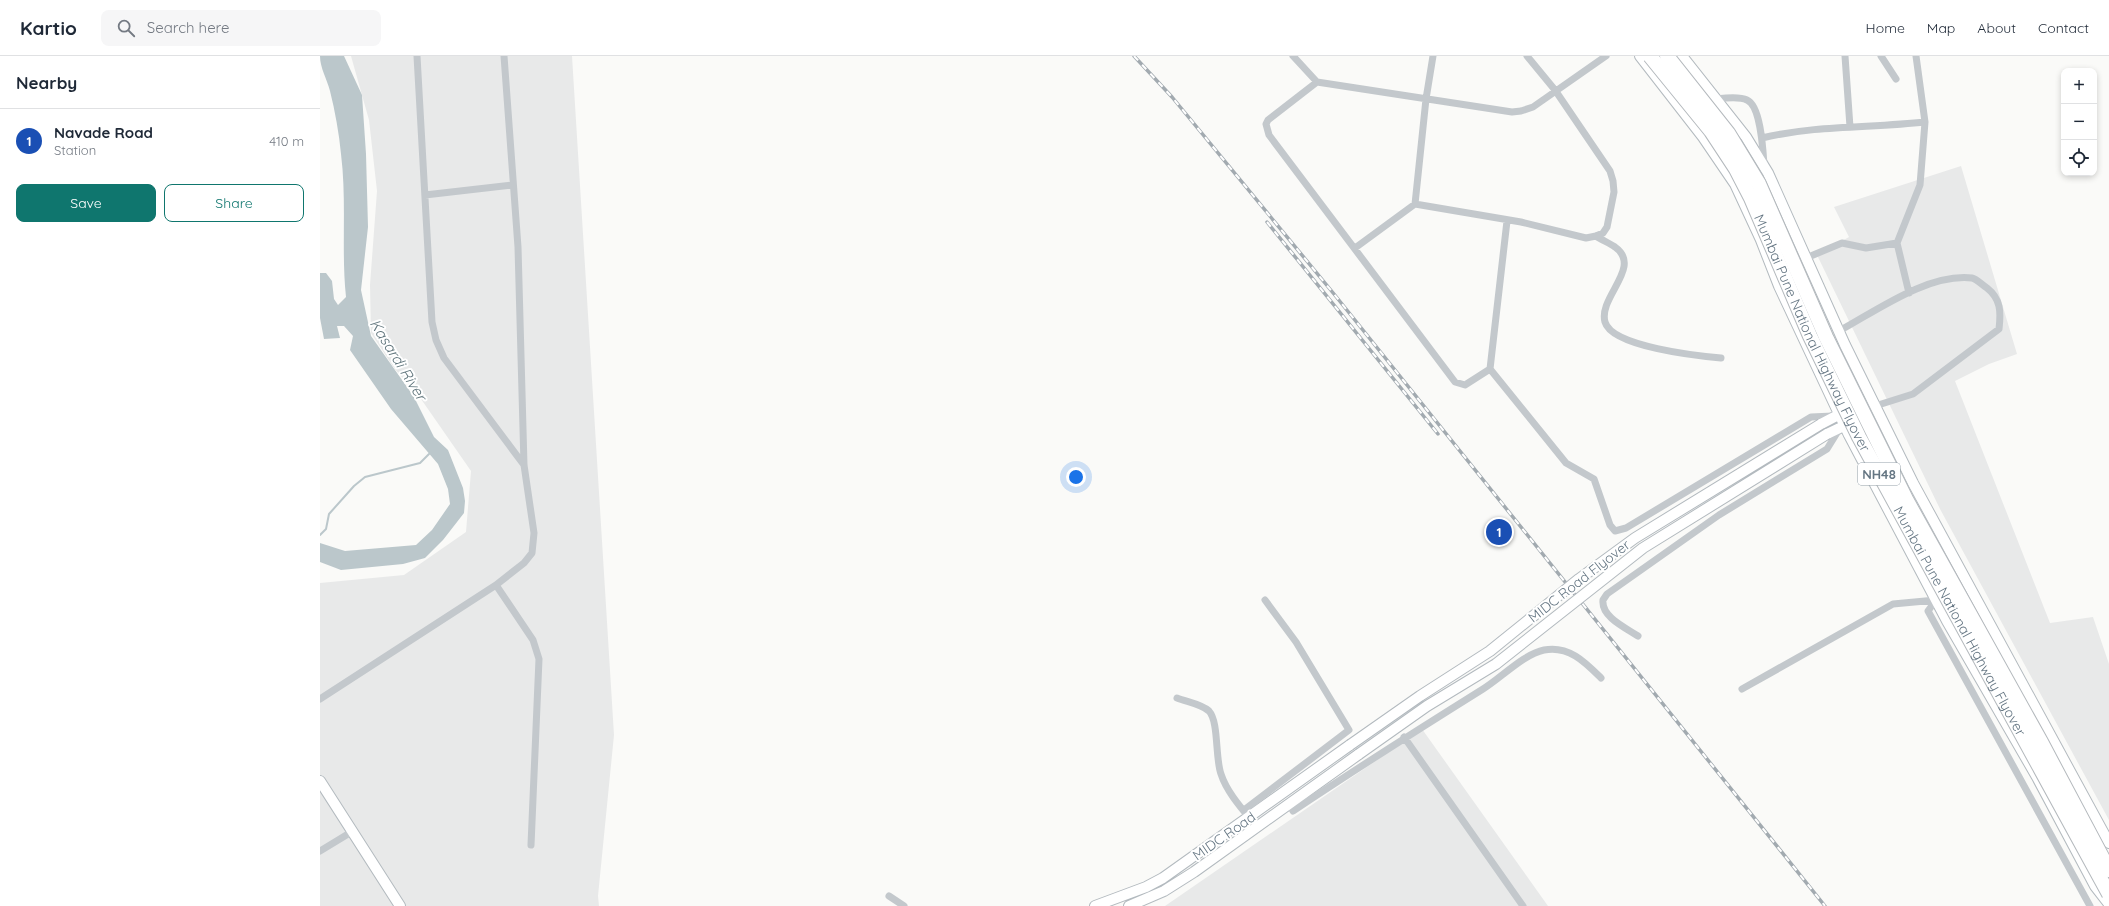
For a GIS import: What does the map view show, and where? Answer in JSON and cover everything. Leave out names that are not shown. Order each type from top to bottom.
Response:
[{"type":"highway","name":"Mumbai Pune National Highway Flyover","points":[[1650,56],[1711,131],[1736,169],[1751,198],[1810,336],[1859,437],[2109,894]]},
{"type":"highway","name":"Mumbai Pune National Highway Flyover","points":[[1667,56],[1728,133],[1759,184],[1826,337],[1907,501],[2041,742],[2109,870]]},
{"type":"main road","points":[[1640,56],[1703,137],[1735,184],[1837,415],[1936,600],[2037,777],[2095,886],[2109,904]]},
{"type":"main road","points":[[1682,56],[1746,137],[1764,167],[1839,331],[1913,483],[2109,844]]},
{"type":"main road","name":"MIDC Road Flyover","points":[[1347,748],[1420,696],[1490,651],[1579,579],[1635,538],[1837,415],[1866,405],[1875,406],[1870,414],[1827,434],[1643,548],[1496,664],[1427,706],[1355,756]]},
{"type":"main road","points":[[1347,748],[1355,756]]},
{"type":"main road","name":"MIDC Road","points":[[1095,906],[1146,887],[1163,878],[1247,814],[1347,748]]},
{"type":"main road","name":"MIDC Road","points":[[1129,906],[1169,888],[1355,756]]},
{"type":"main road","points":[[320,781],[400,906]]},
{"type":"street","points":[[417,56],[432,322],[436,340],[444,358],[524,465]]},
{"type":"street","points":[[320,699],[496,585],[524,563],[532,553],[534,533],[524,465],[518,248],[504,56]]},
{"type":"street","points":[[1293,56],[1317,82],[1512,112],[1521,112],[1533,107],[1555,90],[1606,56]]},
{"type":"street","points":[[1355,248],[1414,204],[1426,99],[1433,56]]},
{"type":"street","points":[[1414,204],[1507,221],[1586,238],[1603,233],[1607,227],[1614,192],[1610,171],[1555,90],[1527,56]]},
{"type":"street","points":[[1845,56],[1850,127]]},
{"type":"street","points":[[1881,56],[1896,79]]},
{"type":"street","points":[[1909,293],[1897,243],[1920,185],[1925,122],[1916,56]]},
{"type":"street","points":[[1317,82],[1268,120],[1266,129],[1269,135],[1455,382],[1465,385],[1490,369]]},
{"type":"street","points":[[1716,99],[1748,100],[1755,110],[1762,138],[1764,167]]},
{"type":"street","points":[[1762,138],[1789,131],[1885,126],[1925,122]]},
{"type":"street","points":[[425,195],[513,185]]},
{"type":"street","points":[[1507,221],[1490,369],[1566,463],[1594,479],[1610,525],[1615,531],[1626,528],[1811,417],[1837,415]]},
{"type":"street","points":[[1596,236],[1615,247],[1624,259],[1624,266],[1619,280],[1607,300],[1605,321],[1608,328],[1617,334],[1673,353],[1721,358]]},
{"type":"street","points":[[1806,258],[1842,244],[1866,248],[1897,243]]},
{"type":"street","points":[[1839,331],[1909,293],[1943,279],[1973,278],[1996,295],[2001,313],[1999,329],[1913,394],[1875,406]]},
{"type":"street","points":[[1638,636],[1604,610],[1603,600],[1607,594],[1719,515],[1828,449],[1843,426]]},
{"type":"street","points":[[496,585],[533,640],[539,659],[531,845]]},
{"type":"street","points":[[1247,814],[1349,730],[1296,642],[1265,600]]},
{"type":"street","points":[[1742,689],[1893,604],[1936,600]]},
{"type":"street","points":[[1936,600],[1928,611],[2090,906]]},
{"type":"street","points":[[1288,804],[1293,811],[1404,737],[1484,688],[1530,656],[1543,650],[1554,649],[1569,652],[1584,660],[1601,678]]},
{"type":"street","points":[[1178,698],[1208,710],[1213,718],[1217,764],[1224,784],[1257,827]]},
{"type":"street","points":[[1404,737],[1523,906]]},
{"type":"street","points":[[320,851],[353,831]]},
{"type":"street","points":[[889,896],[904,906]]},
{"type":"shaded area","points":[[320,56],[344,56],[362,95],[366,154],[368,227],[361,290],[371,336],[414,397],[434,437],[448,450],[463,488],[465,501],[464,513],[443,540],[425,558],[403,564],[341,570],[320,562],[320,543],[345,551],[416,545],[432,530],[450,504],[448,489],[438,464],[391,409],[350,350],[353,336],[344,326],[337,326],[340,338],[324,339],[320,318],[320,273],[326,273],[332,281],[334,299],[338,305],[346,297],[343,172],[337,122],[329,87],[321,65]]},
{"type":"shaded area","points":[[351,56],[572,56],[614,735],[598,896],[599,906],[320,906],[320,583],[404,575],[466,532],[471,471],[421,399],[394,368],[371,333],[370,285],[377,191],[369,120]]},
{"type":"shaded area","points":[[1961,166],[2017,354],[1989,364],[1955,381],[2050,623],[2093,617],[2109,664],[2109,820],[1940,509],[1817,255],[1849,237],[1834,207]]},
{"type":"shaded area","points":[[1422,729],[1548,906],[1165,906]]},
{"type":"waterway","points":[[320,535],[326,529],[329,514],[354,486],[365,477],[420,463],[429,454]]},
{"type":"railway","points":[[1134,56],[1172,97],[1334,294],[1825,906]]},
{"type":"railway","points":[[1267,222],[1438,434]]},
{"type":"place","name":"Navade Road","points":[[1499,532]]},
{"type":"water label","name":"Kasardi River","points":[[398,360]]}]
